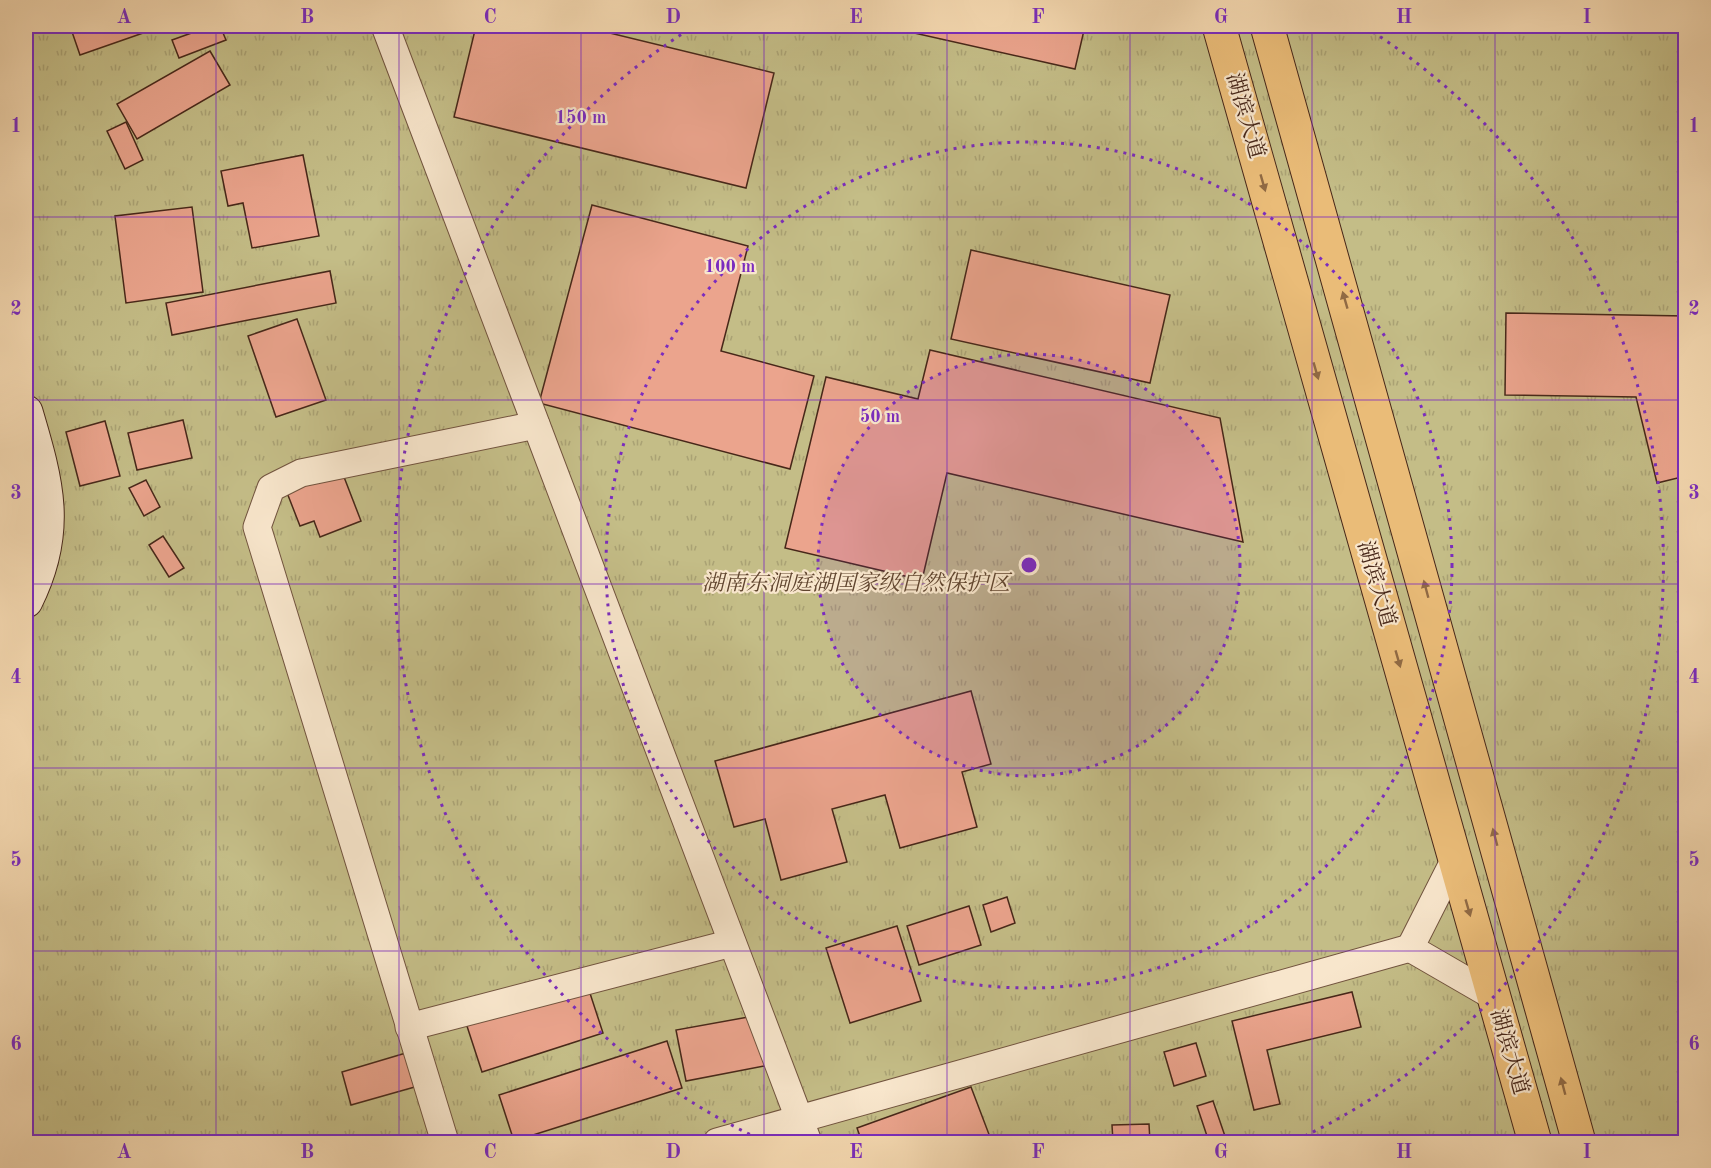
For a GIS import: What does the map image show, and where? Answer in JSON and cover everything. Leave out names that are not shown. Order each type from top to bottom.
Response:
[{"type":"highway","name":"湖滨大道","points":[[1219,26],[1535,1143]]},
{"type":"highway","name":"湖滨大道","points":[[1267,26],[1579,1143]]},
{"type":"street","points":[[385,26],[804,1130]]},
{"type":"street","points":[[26,412],[43,470],[49,527],[35,582],[26,601]]},
{"type":"street","points":[[445,1143],[257,527],[270,488],[301,473],[536,425]]},
{"type":"street","points":[[717,1143],[804,1130],[1410,948],[1454,861]]},
{"type":"street","points":[[409,1027],[732,943]]},
{"type":"street","points":[[1410,948],[1493,996]]},
{"type":"green space","name":"湖南东洞庭湖国家级自然保护区","points":[[26,26],[1685,26],[1685,1142],[26,1142]]},
{"type":"building","points":[[70,26],[144,26],[146,32],[80,55]]},
{"type":"building","points":[[211,26],[220,26],[226,40],[179,58],[172,40]]},
{"type":"building","points":[[476,26],[581,26],[774,73],[746,188],[454,117]]},
{"type":"building","points":[[883,26],[1085,26],[1075,69]]},
{"type":"building","points":[[210,51],[230,85],[137,139],[117,104]]},
{"type":"building","points":[[126,122],[143,160],[125,169],[107,131]]},
{"type":"building","points":[[303,155],[319,236],[252,248],[243,203],[228,206],[221,171]]},
{"type":"building","points":[[592,205],[748,246],[721,351],[814,376],[790,469],[539,403]]},
{"type":"building","points":[[192,207],[203,292],[126,303],[115,216]]},
{"type":"building","points":[[971,250],[1170,295],[1150,383],[951,339]]},
{"type":"building","points":[[330,271],[336,303],[172,335],[166,303]]},
{"type":"building","points":[[1506,313],[1686,316],[1686,476],[1657,483],[1636,397],[1505,395]]},
{"type":"building","points":[[297,319],[326,400],[276,417],[248,336]]},
{"type":"building","points":[[930,350],[1220,418],[1243,542],[947,473],[922,580],[785,548],[826,377],[918,399]]},
{"type":"building","points":[[183,420],[192,458],[137,470],[128,433]]},
{"type":"building","points":[[105,421],[120,476],[80,486],[66,432]]},
{"type":"building","points":[[339,464],[361,521],[320,537],[314,521],[300,526],[284,485]]},
{"type":"building","points":[[146,480],[160,507],[144,516],[129,488]]},
{"type":"building","points":[[1686,534],[1686,568],[1678,536]]},
{"type":"building","points":[[163,536],[184,568],[169,577],[149,545]]},
{"type":"building","points":[[971,691],[991,764],[962,772],[977,827],[900,848],[885,795],[832,809],[847,862],[781,880],[765,819],[734,827],[715,761]]},
{"type":"building","points":[[1007,897],[1015,923],[991,932],[983,905]]},
{"type":"building","points":[[969,906],[981,945],[919,965],[907,926]]},
{"type":"building","points":[[897,926],[921,1001],[850,1023],[826,948]]},
{"type":"building","points":[[585,978],[603,1033],[482,1072],[464,1017]]},
{"type":"building","points":[[1352,992],[1361,1027],[1267,1050],[1280,1104],[1254,1110],[1232,1021]]},
{"type":"building","points":[[765,1014],[775,1064],[686,1081],[676,1030]]},
{"type":"building","points":[[667,1041],[682,1088],[514,1141],[499,1095]]},
{"type":"building","points":[[1196,1043],[1206,1076],[1174,1086],[1164,1052]]},
{"type":"building","points":[[426,1047],[436,1081],[351,1105],[342,1072]]},
{"type":"building","points":[[971,1087],[990,1137],[976,1142],[862,1142],[857,1128]]},
{"type":"building","points":[[1213,1101],[1227,1142],[1209,1142],[1197,1106]]},
{"type":"building","points":[[1149,1124],[1150,1142],[1113,1142],[1112,1125]]}]
